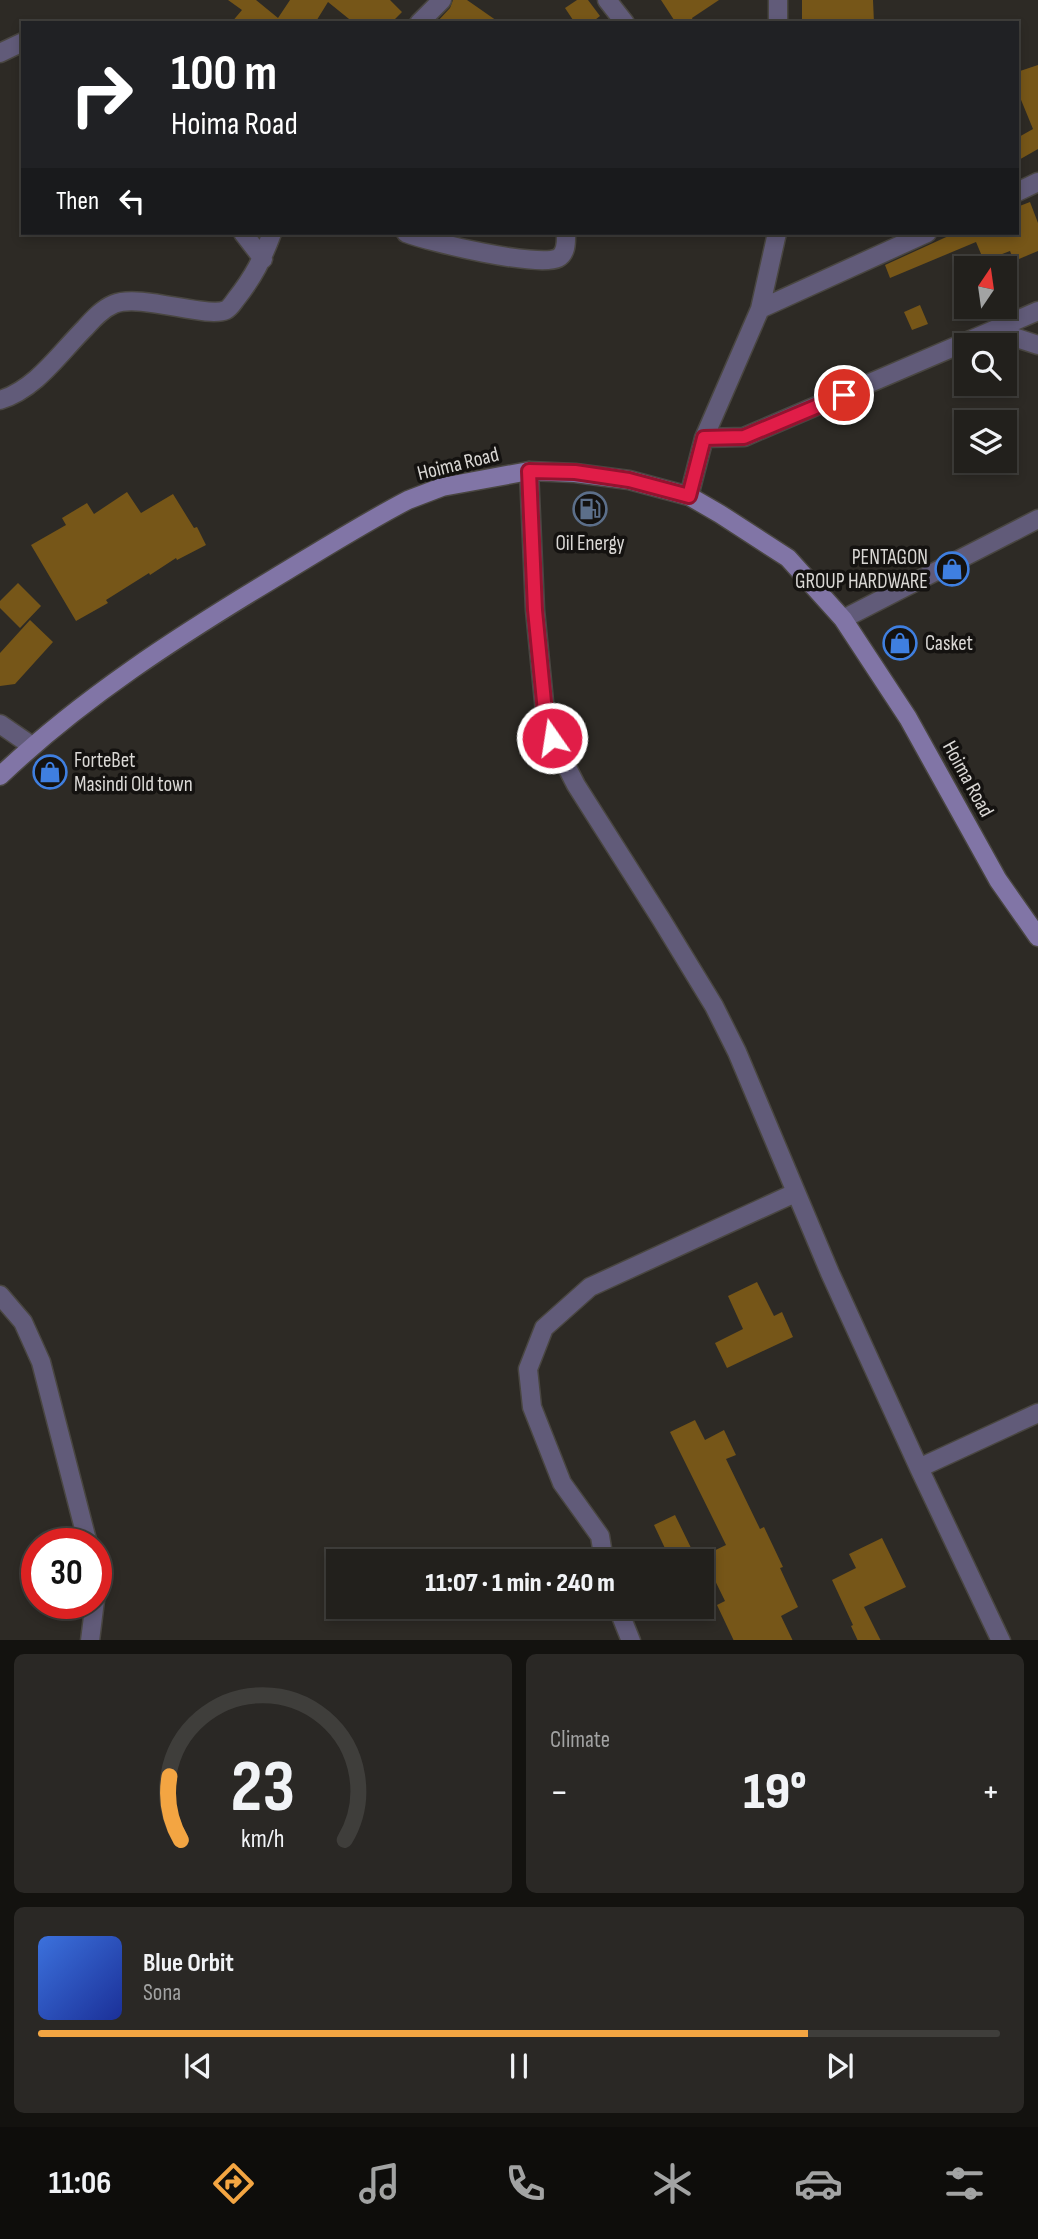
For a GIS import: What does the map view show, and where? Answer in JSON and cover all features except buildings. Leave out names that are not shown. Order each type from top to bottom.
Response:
[{"type":"main road","name":"Hoima Road","points":[[0,776],[32,746],[112,683],[206,620],[378,516],[442,487],[529,471],[575,472],[629,480],[689,496],[720,513],[788,558],[843,619],[908,718],[998,880],[1038,937]]},
{"type":"street","points":[[421,21],[442,0]]},
{"type":"street","points":[[607,0],[623,21]]},
{"type":"street","points":[[778,0],[778,21]]},
{"type":"street","points":[[0,53],[21,43]]},
{"type":"street","points":[[1019,191],[1038,182]]},
{"type":"street","points":[[245,235],[263,259]]},
{"type":"street","points":[[0,401],[19,393],[46,369],[94,318],[115,303],[223,311],[228,309],[255,275],[271,235]]},
{"type":"street","points":[[411,235],[463,248],[539,259],[557,258],[561,255],[565,249],[566,235]]},
{"type":"street","points":[[689,496],[704,438],[760,309],[776,235]]},
{"type":"street","points":[[760,309],[923,235]]},
{"type":"street","points":[[704,438],[744,437],[1038,311]]},
{"type":"street","points":[[995,331],[1038,345]]},
{"type":"street","points":[[529,471],[535,610],[545,712],[552,738],[576,785],[714,1006],[750,1079],[795,1193],[919,1468],[1002,1640]]},
{"type":"street","points":[[843,619],[1038,519]]},
{"type":"street","points":[[0,724],[32,746]]},
{"type":"street","points":[[602,1549],[600,1536],[562,1483],[532,1407],[528,1368],[544,1328],[590,1287],[795,1193]]},
{"type":"street","points":[[0,1295],[23,1322],[41,1362],[85,1528]]},
{"type":"street","points":[[919,1468],[1038,1413]]},
{"type":"street","points":[[90,1640],[93,1619]]},
{"type":"street","points":[[623,1619],[632,1640]]},
{"type":"place","name":"Oil Energy","points":[[590,509]]},
{"type":"place","name":"PENTAGON GROUP HARDWARE","points":[[952,569]]},
{"type":"place","name":"Casket","points":[[900,643]]},
{"type":"place","name":"ForteBet Masindi Old town","points":[[50,772]]},
{"type":"route","points":[[552,738],[545,712],[535,610],[529,471],[575,472],[629,480],[689,496],[704,438],[744,437],[844,395]]}]
